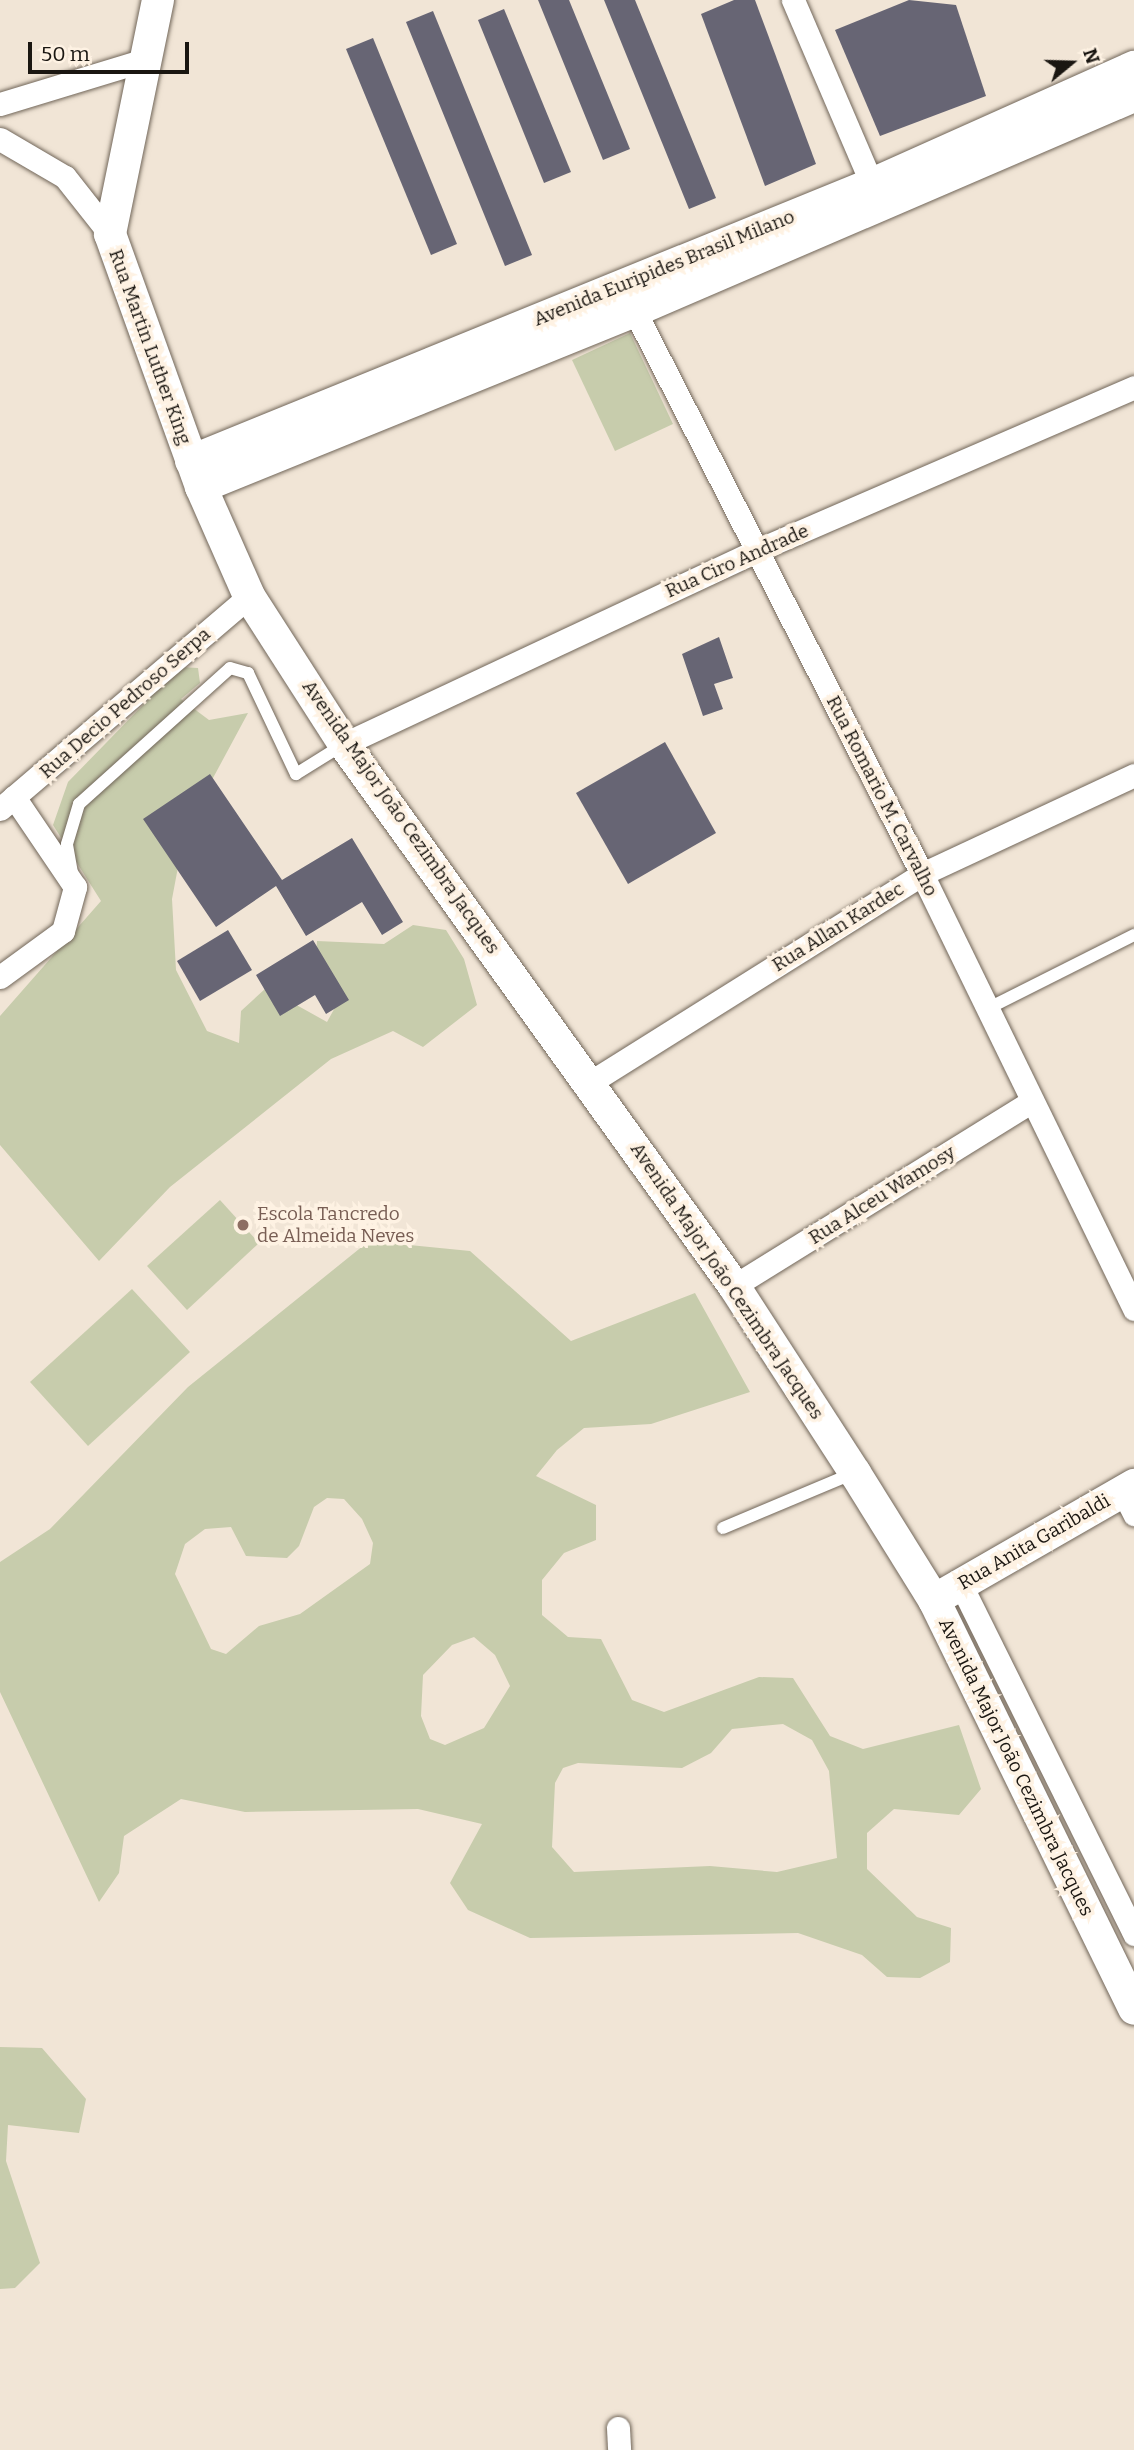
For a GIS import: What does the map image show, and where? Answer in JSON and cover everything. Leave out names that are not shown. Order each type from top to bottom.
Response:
[{"type":"street","points":[[110,234],[158,0]]},
{"type":"street","points":[[793,0],[872,184]]},
{"type":"street","points":[[0,104],[145,60]]},
{"type":"street","name":"Avenida Euripides Brasil Milano","points":[[196,474],[629,299],[739,250],[999,143],[1134,67]]},
{"type":"street","name":"Avenida Euripides Brasil Milano","points":[[739,250],[872,184],[1134,96]]},
{"type":"street","name":"Rua Martin Luther King","points":[[0,139],[65,177],[110,234],[196,474],[249,596]]},
{"type":"street","name":"Rua Romario M. Carvalho","points":[[629,299],[922,874],[1029,1103],[1134,1309]]},
{"type":"street","name":"Rua Ciro Andrade","points":[[344,744],[758,550],[1134,387]]},
{"type":"street","name":"Avenida Major João Cezimbra Jacques","points":[[249,596],[344,744],[591,1082],[734,1286],[855,1472],[934,1600],[1134,2009]]},
{"type":"street","name":"Rua Decio Pedroso Serpa","points":[[7,803],[249,596]]},
{"type":"street","name":"Rua Allan Kardec","points":[[591,1082],[922,874],[1134,775]]},
{"type":"street","points":[[0,977],[62,931],[75,887],[7,803]]},
{"type":"street","name":"Rua Alceu Wamosy","points":[[734,1286],[1029,1103]]},
{"type":"street","name":"Rua Anita Garibaldi","points":[[934,1600],[960,1583],[1130,1497]]},
{"type":"street","points":[[960,1583],[1134,1934]]},
{"type":"lane","points":[[75,887],[67,844],[79,804],[230,668],[248,673],[296,774],[344,744]]},
{"type":"lane","points":[[987,1009],[1134,935]]},
{"type":"lane","points":[[723,1528],[855,1472]]},
{"type":"green space","points":[[630,333],[673,424],[615,451],[572,360]]},
{"type":"green space","points":[[180,667],[198,668],[200,683],[181,699],[209,720],[248,713],[185,830],[172,899],[176,970],[207,1031],[239,1043],[241,1011],[266,988],[327,1022],[343,993],[315,973],[317,941],[384,944],[413,925],[446,930],[464,959],[477,1005],[423,1047],[393,1031],[331,1059],[170,1187],[99,1261],[0,1145],[0,1016],[101,901],[53,825],[68,782]]},
{"type":"green space","points":[[220,1200],[259,1243],[187,1310],[147,1266]]},
{"type":"green space","points":[[369,1241],[470,1251],[571,1341],[695,1293],[750,1392],[651,1424],[584,1428],[557,1450],[536,1476],[596,1505],[596,1540],[564,1553],[542,1580],[542,1615],[568,1637],[601,1639],[632,1700],[664,1712],[759,1677],[793,1678],[830,1736],[863,1749],[959,1725],[981,1789],[959,1815],[894,1809],[867,1833],[867,1869],[917,1917],[951,1928],[950,1962],[920,1978],[887,1977],[862,1955],[798,1933],[530,1938],[468,1910],[450,1883],[482,1824],[418,1809],[245,1812],[181,1799],[124,1836],[119,1873],[99,1902],[0,1692],[0,1562],[50,1529],[188,1387]],"holes":[[[327,1498],[344,1499],[362,1519],[373,1543],[370,1564],[300,1614],[259,1626],[226,1654],[211,1649],[175,1574],[185,1544],[205,1529],[231,1527],[246,1556],[287,1558],[299,1546],[314,1507]],[[474,1637],[495,1655],[510,1686],[484,1728],[445,1745],[430,1739],[421,1716],[423,1675],[452,1645]],[[783,1724],[812,1740],[829,1771],[837,1858],[777,1872],[710,1866],[574,1872],[552,1847],[555,1783],[563,1768],[578,1763],[682,1768],[711,1753],[732,1729]]]},
{"type":"green space","points":[[132,1289],[190,1352],[88,1446],[30,1382]]},
{"type":"green space","points":[[0,2047],[42,2048],[86,2099],[79,2133],[8,2125],[6,2161],[40,2263],[15,2288],[0,2289]]},
{"type":"building","points":[[538,0],[569,0],[630,149],[603,160]]},
{"type":"building","points":[[604,0],[635,0],[716,198],[689,209]]},
{"type":"building","points":[[734,0],[755,0],[816,164],[765,186],[701,14]]},
{"type":"building","points":[[909,0],[956,5],[986,96],[880,136],[835,30]]},
{"type":"building","points":[[504,9],[571,172],[544,183],[478,20]]},
{"type":"building","points":[[433,11],[532,255],[505,266],[406,22]]},
{"type":"building","points":[[373,38],[457,244],[431,255],[346,49]]},
{"type":"building","points":[[719,637],[733,678],[714,684],[723,709],[703,716],[682,654]]},
{"type":"building","points":[[665,742],[716,833],[628,884],[576,793]]},
{"type":"building","points":[[210,774],[282,880],[352,838],[403,922],[382,935],[362,902],[306,936],[276,886],[216,927],[143,819]]},
{"type":"building","points":[[228,930],[252,970],[200,1001],[177,961]]},
{"type":"building","points":[[313,940],[349,1000],[326,1014],[315,995],[280,1016],[256,975]]},
{"type":"place","name":"Escola Tancredo de Almeida Neves","points":[[243,1225]]}]
